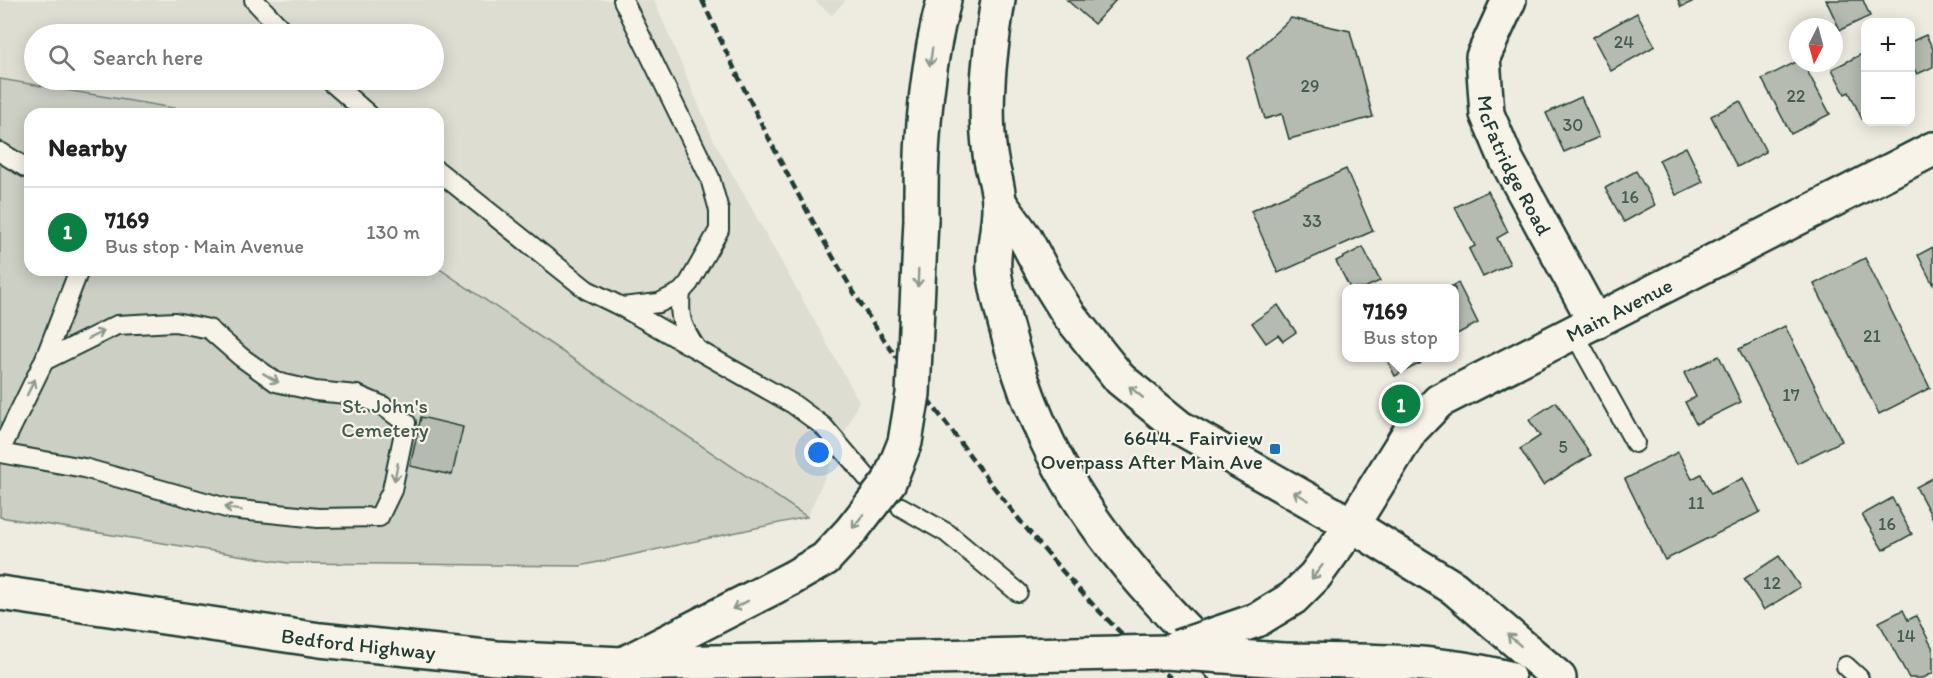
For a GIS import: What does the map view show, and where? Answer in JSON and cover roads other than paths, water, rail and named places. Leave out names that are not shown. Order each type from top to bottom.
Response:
[{"type":"main road","points":[[622,664],[825,559],[851,531],[889,482],[905,442],[913,394],[921,219],[920,163],[924,106],[933,43],[944,0]]},
{"type":"main road","points":[[998,0],[987,94],[990,153],[999,202],[994,268],[999,303],[1020,376],[1048,447],[1075,495],[1156,601],[1233,678]]},
{"type":"main road","name":"McFatridge Road","points":[[1509,0],[1483,57],[1486,114],[1585,327]]},
{"type":"main road","name":"Main Avenue","points":[[1165,652],[1257,620],[1293,598],[1308,583],[1352,525],[1411,430],[1439,401],[1933,149]]},
{"type":"main road","points":[[999,202],[1025,238],[1046,279],[1069,315],[1120,379],[1179,427],[1352,525],[1454,588],[1559,678]]},
{"type":"main road","name":"Bedford Highway","points":[[0,593],[321,640],[496,658],[622,664],[1165,652],[1283,660],[1402,663],[1484,672],[1508,678]]},
{"type":"lane","points":[[254,0],[277,24]]},
{"type":"lane","points":[[622,307],[659,303],[681,292],[689,283],[719,230],[719,210],[710,178],[623,0]]},
{"type":"lane","points":[[340,90],[361,108]]},
{"type":"lane","points":[[0,152],[24,166]]},
{"type":"lane","points":[[444,176],[587,290],[622,307],[808,415],[823,426],[869,480]]},
{"type":"lane","points":[[44,361],[117,326],[175,322],[209,329],[241,357],[276,382],[315,391],[357,395],[383,406],[406,423],[392,490],[379,517],[318,518],[230,509],[84,468],[0,452],[44,361],[77,276]]},
{"type":"lane","points":[[681,292],[678,313],[696,349]]},
{"type":"lane","points":[[1585,327],[1635,443]]},
{"type":"lane","points":[[901,507],[946,533],[1018,592]]},
{"type":"railway","points":[[702,0],[739,79],[799,196],[864,309],[886,342],[1005,502],[1057,565],[1112,624],[1171,678]]},
{"type":"place","name":"7169","points":[[1401,404]]},
{"type":"place","name":"6644 - Fairview Overpass After Main Ave","points":[[1275,449]]},
{"type":"park label","name":"St. John's Cemetery","points":[[385,417]]}]
